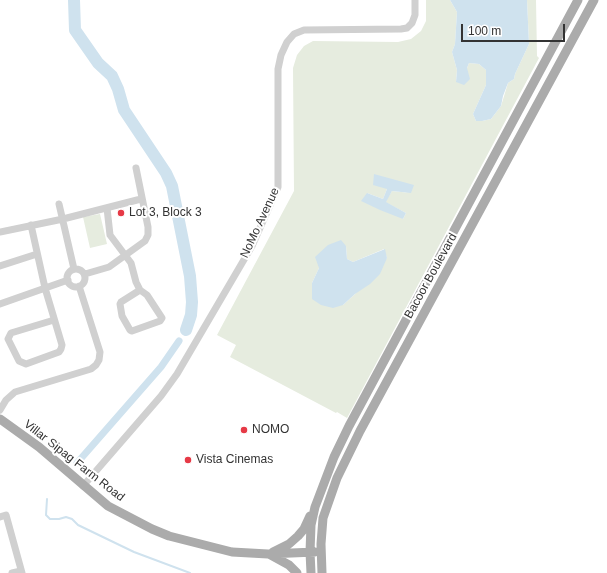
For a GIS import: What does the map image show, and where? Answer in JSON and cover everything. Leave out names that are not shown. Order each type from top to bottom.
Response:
[{"type":"main road","name":"Bacoor Boulevard","points":[[311,573],[311,525],[315,507],[328,469],[348,426],[578,0]]},
{"type":"main road","name":"Bacoor Boulevard","points":[[322,573],[320,552],[322,525],[326,508],[337,478],[360,431],[594,0]]},
{"type":"main road","name":"Villar Sipag Farm Road","points":[[0,419],[39,447],[108,506],[152,529],[169,536],[232,552],[268,554],[320,552]]},
{"type":"main road","points":[[268,554],[289,544],[298,536],[304,529],[315,507]]},
{"type":"main road","points":[[268,554],[289,565],[297,573]]},
{"type":"street","name":"NoMo Avenue","points":[[83,486],[177,374],[252,246],[264,220],[278,187],[278,69],[281,55],[287,42],[294,34],[304,30],[407,28],[412,23],[415,15],[415,0]]},
{"type":"street","points":[[85,274],[109,266],[145,241],[148,234],[148,227],[141,199],[136,168]]},
{"type":"street","points":[[0,232],[62,220],[141,199]]},
{"type":"street","points":[[59,204],[74,269]]},
{"type":"street","points":[[107,208],[110,235],[131,263],[136,282],[140,290],[147,295],[162,318],[160,321],[132,331],[122,316],[120,304],[140,290]]},
{"type":"street","points":[[31,225],[45,288],[62,342],[59,352],[26,364],[19,361],[8,339],[11,334],[54,320]]},
{"type":"street","points":[[0,266],[37,254]]},
{"type":"street","points":[[74,269],[80,270],[85,274],[86,277],[84,282],[79,286],[72,286],[68,280],[68,274],[74,269]]},
{"type":"street","points":[[0,304],[68,280]]},
{"type":"street","points":[[0,410],[6,400],[15,392],[91,369],[96,365],[99,360],[100,352],[79,286]]},
{"type":"street","points":[[3,516],[22,572],[12,573]]},
{"type":"shaded area","points":[[426,0],[450,0],[457,12],[455,44],[452,52],[457,70],[456,82],[469,63],[479,64],[486,70],[486,85],[473,114],[476,121],[491,119],[501,106],[508,83],[514,79],[529,44],[527,0],[536,0],[537,56],[539,58],[347,418],[230,357],[236,345],[217,335],[294,191],[293,68],[297,55],[304,46],[313,41],[398,42],[411,39],[421,31],[426,21]],"holes":[[[387,189],[411,193],[392,191],[385,202],[406,213],[403,219],[367,193],[383,199]],[[346,246],[347,259],[353,262],[384,249],[387,258],[355,294],[343,305],[312,283],[319,268]]]},
{"type":"shaded area","points":[[100,214],[107,244],[90,248],[83,217]]},
{"type":"water","points":[[450,0],[527,0],[529,44],[514,79],[508,83],[501,106],[491,119],[476,121],[473,114],[486,85],[486,70],[479,64],[469,63],[467,68],[470,79],[464,85],[456,82],[457,70],[452,52],[455,44],[457,12]]},
{"type":"water","points":[[374,174],[414,185],[411,193],[392,191],[386,202],[406,213],[403,219],[361,201],[367,193],[383,199],[387,189],[373,185]]},
{"type":"water","points":[[341,240],[346,246],[347,259],[353,262],[385,249],[387,258],[380,274],[370,284],[355,294],[343,305],[333,308],[321,305],[312,299],[312,283],[319,268],[315,257],[328,245]]},
{"type":"waterway","points":[[74,0],[75,30],[98,63],[112,76],[118,89],[124,110],[166,173],[172,186],[190,276],[192,302],[191,315],[186,330]]},
{"type":"waterway","points":[[77,463],[161,367],[179,341]]},
{"type":"waterway","points":[[47,499],[46,515],[50,519],[66,517],[72,519],[78,525],[134,552],[190,573]]},
{"type":"place","name":"Lot 3, Block 3","points":[[121,213]]},
{"type":"place","name":"NOMO","points":[[244,430]]},
{"type":"place","name":"Vista Cinemas","points":[[188,460]]}]
